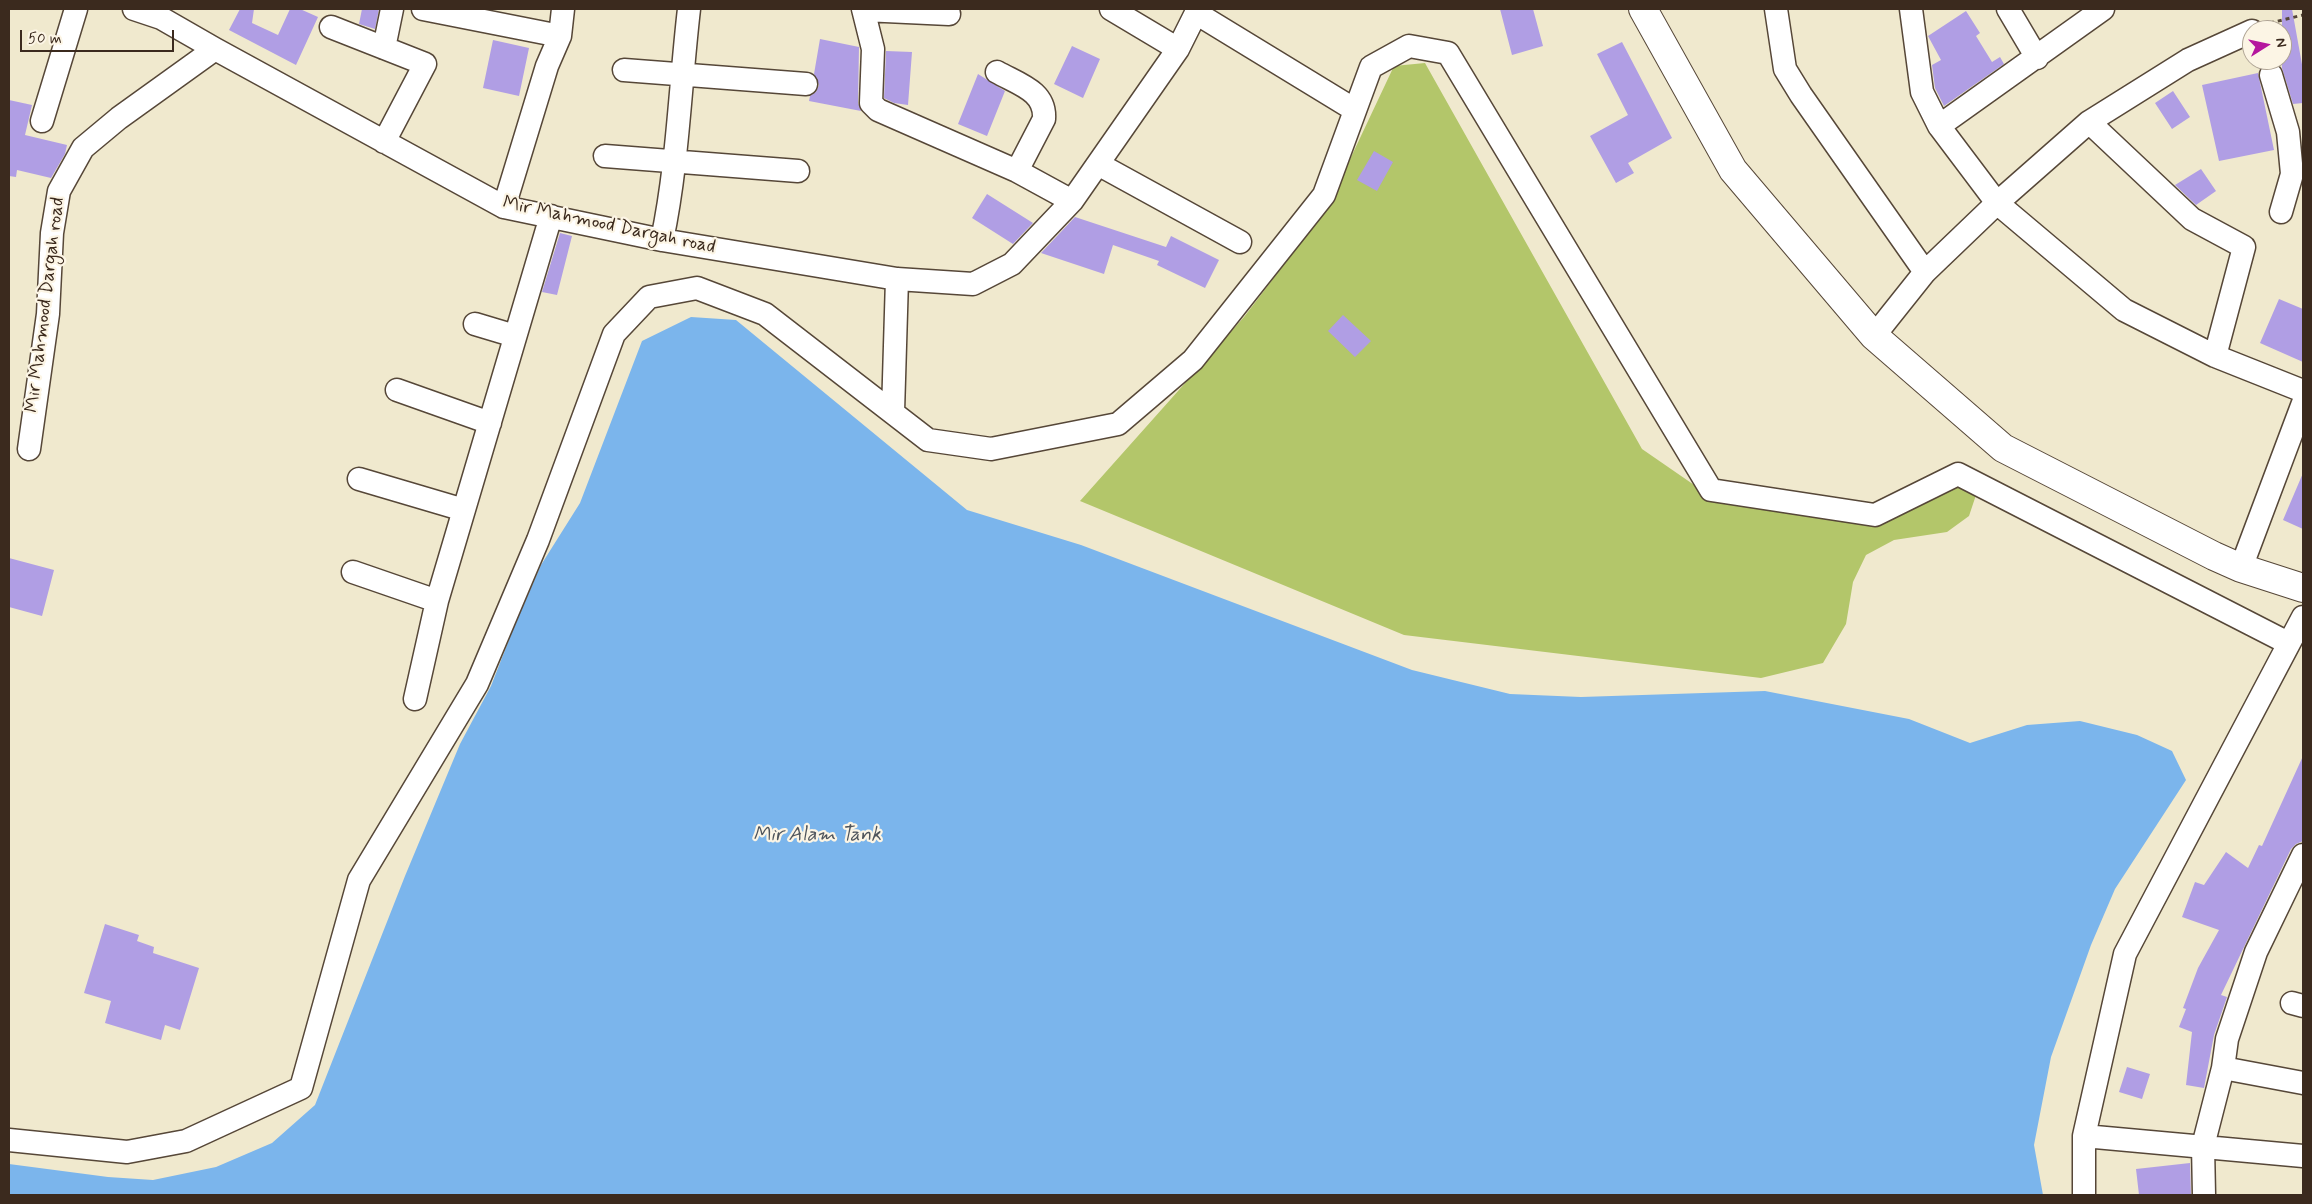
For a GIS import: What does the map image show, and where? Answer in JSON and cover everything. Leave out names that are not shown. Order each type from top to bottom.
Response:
[{"type":"main road","points":[[1643,9],[1733,170],[1874,336],[2003,448],[2242,568],[2303,588]]},
{"type":"street","points":[[42,121],[76,9]]},
{"type":"street","points":[[134,9],[159,13],[215,49]]},
{"type":"street","points":[[384,48],[392,9]]},
{"type":"street","points":[[423,9],[560,36]]},
{"type":"street","points":[[504,207],[547,66],[560,36],[563,9]]},
{"type":"street","points":[[662,240],[672,193],[681,74],[689,9]]},
{"type":"street","points":[[949,14],[864,9],[873,49],[871,103],[878,110],[1016,171],[1072,201]]},
{"type":"street","points":[[1111,9],[1178,49]]},
{"type":"street","points":[[1776,9],[1785,69],[1801,95],[1925,272]]},
{"type":"street","points":[[1911,9],[1922,92],[1938,126],[1997,203],[2124,310],[2215,356],[2303,391]]},
{"type":"street","points":[[2008,9],[2037,58]]},
{"type":"street","points":[[1938,126],[2037,58],[2103,9]]},
{"type":"street","points":[[1197,11],[1355,110]]},
{"type":"street","name":"Mir Mahmood Dargah road","points":[[29,449],[48,314],[52,233],[58,191],[84,148],[119,118],[215,49],[504,207],[662,240],[897,279],[973,284],[1012,264],[1072,201],[1178,49],[1197,11]]},
{"type":"street","points":[[331,27],[425,64],[384,142]]},
{"type":"street","points":[[1874,336],[1925,272],[1997,203],[2089,122],[2188,60],[2242,35]]},
{"type":"street","points":[[9,1140],[127,1152],[186,1141],[301,1088],[359,880],[477,684],[538,540],[614,334],[649,297],[697,288],[764,314],[928,440],[991,448],[1118,424],[1193,360],[1324,195],[1370,67],[1409,46],[1448,53],[1712,490],[1874,515],[1958,474],[2288,643]]},
{"type":"street","points":[[624,70],[806,84]]},
{"type":"street","points":[[997,72],[1033,92],[1041,100],[1044,109],[1044,119],[1016,171]]},
{"type":"street","points":[[2271,75],[2296,130],[2292,174],[2281,212]]},
{"type":"street","points":[[2089,122],[2192,219],[2244,248],[2215,356]]},
{"type":"street","points":[[605,156],[798,171]]},
{"type":"street","points":[[1098,164],[1240,242]]},
{"type":"street","points":[[415,699],[437,601],[551,216]]},
{"type":"street","points":[[893,412],[897,279]]},
{"type":"street","points":[[475,324],[515,336]]},
{"type":"street","points":[[397,390],[490,423]]},
{"type":"street","points":[[2242,568],[2303,403]]},
{"type":"street","points":[[359,479],[464,510]]},
{"type":"street","points":[[353,572],[437,601]]},
{"type":"street","points":[[2084,1195],[2084,1136],[2125,954],[2303,617]]},
{"type":"street","points":[[2204,1195],[2203,1146],[2223,1068],[2228,1039],[2256,952],[2303,855]]},
{"type":"street","points":[[2223,1068],[2303,1084]]},
{"type":"street","points":[[2084,1136],[2303,1156]]},
{"type":"path","points":[[2286,20],[2303,15]]},
{"type":"green space","points":[[1425,63],[1642,449],[1713,498],[1874,521],[1957,478],[1976,495],[1969,516],[1947,532],[1894,540],[1866,555],[1853,582],[1846,624],[1823,663],[1761,678],[1404,635],[1080,501],[1244,317],[1327,208],[1394,66]]},
{"type":"water","name":"Mir Alam Tank","points":[[691,317],[736,320],[967,510],[1081,545],[1412,670],[1510,694],[1581,697],[1765,691],[1909,719],[1970,743],[2027,725],[2080,721],[2137,735],[2172,751],[2186,780],[2115,889],[2091,945],[2051,1057],[2034,1145],[2043,1195],[9,1195],[9,1164],[108,1177],[153,1180],[216,1167],[272,1143],[315,1105],[405,876],[460,744],[491,686],[541,565],[580,503],[642,341]]},
{"type":"building","points":[[240,9],[254,9],[252,23],[278,35],[290,9],[300,9],[318,17],[296,65],[229,30]]},
{"type":"building","points":[[362,9],[379,9],[375,29],[359,24]]},
{"type":"building","points":[[1500,9],[1533,9],[1543,46],[1512,55]]},
{"type":"building","points":[[2282,9],[2292,9],[2303,70],[2303,103],[2293,104],[2283,70],[2292,70],[2292,20],[2282,20]]},
{"type":"building","points":[[1966,11],[1980,33],[1976,36],[1992,62],[2000,57],[2004,64],[1944,106],[1935,88],[1932,65],[1941,60],[1928,36]]},
{"type":"building","points":[[820,39],[859,47],[858,103],[861,111],[809,101],[810,96],[816,92],[819,85],[814,74]]},
{"type":"building","points":[[493,40],[529,48],[519,96],[483,88]]},
{"type":"building","points":[[1622,42],[1672,138],[1628,163],[1634,173],[1616,183],[1590,136],[1628,115],[1597,54]]},
{"type":"building","points":[[1072,46],[1100,59],[1083,98],[1054,84]]},
{"type":"building","points":[[886,51],[912,52],[908,105],[894,103],[884,98]]},
{"type":"building","points":[[2258,73],[2274,150],[2219,161],[2202,85]]},
{"type":"building","points":[[978,74],[1005,91],[987,136],[958,124]]},
{"type":"building","points":[[2173,91],[2190,117],[2172,129],[2155,103]]},
{"type":"building","points":[[9,100],[32,105],[25,135],[67,145],[65,154],[51,178],[17,170],[16,177],[9,176]]},
{"type":"building","points":[[1374,151],[1393,162],[1377,191],[1357,180]]},
{"type":"building","points":[[2201,169],[2216,191],[2196,205],[2175,185]]},
{"type":"building","points":[[987,194],[1033,223],[1013,244],[972,218]]},
{"type":"building","points":[[1075,217],[1166,247],[1171,236],[1219,260],[1205,288],[1157,265],[1159,261],[1113,245],[1104,274],[1041,253]]},
{"type":"building","points":[[560,233],[572,236],[557,295],[542,292]]},
{"type":"building","points":[[2279,299],[2303,309],[2303,362],[2260,343]]},
{"type":"building","points":[[1343,315],[1371,341],[1355,357],[1328,331]]},
{"type":"building","points":[[2303,473],[2303,529],[2283,520]]},
{"type":"building","points":[[9,558],[54,570],[42,616],[9,607]]},
{"type":"building","points":[[2303,756],[2303,841],[2291,849],[2221,995],[2227,997],[2214,1035],[2204,1088],[2186,1085],[2192,1032],[2179,1027],[2186,1009],[2183,1008],[2198,968],[2219,930],[2182,917],[2195,882],[2204,885],[2226,852],[2248,868],[2259,845],[2262,846]]},
{"type":"building","points":[[105,924],[139,935],[137,941],[154,947],[153,953],[199,968],[180,1030],[165,1025],[161,1040],[105,1023],[111,1001],[84,993]]},
{"type":"building","points":[[2127,1067],[2150,1074],[2142,1099],[2119,1092]]},
{"type":"building","points":[[2190,1163],[2191,1195],[2139,1195],[2136,1169]]}]
